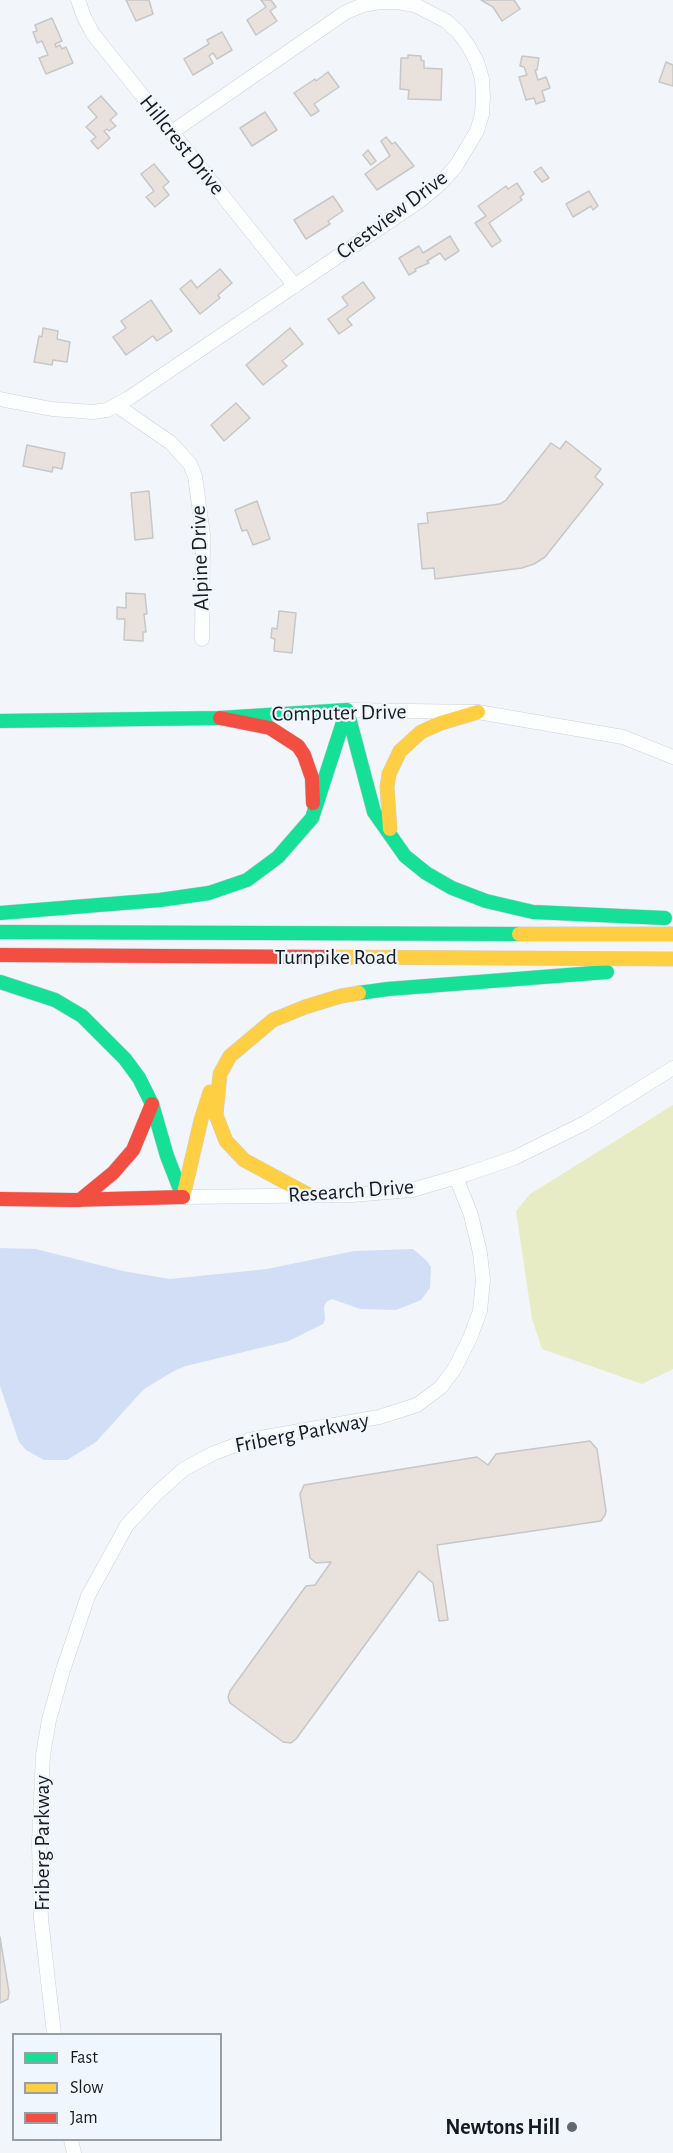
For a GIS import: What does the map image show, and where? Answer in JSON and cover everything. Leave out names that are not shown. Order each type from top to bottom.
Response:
[{"type":"main road","name":"Computer Drive","points":[[0,721],[220,718],[347,710]]},
{"type":"main road","points":[[0,913],[209,894],[248,880],[278,857],[312,818],[347,710]]},
{"type":"main road","points":[[347,710],[374,812],[405,856],[426,873],[452,888],[486,901],[533,912],[673,918]]},
{"type":"main road","points":[[390,835],[387,787],[389,774],[400,751],[421,732],[441,723],[478,712]]},
{"type":"main road","points":[[220,718],[270,728],[298,746],[304,755],[312,778],[312,818]]},
{"type":"main road","name":"Turnpike Road","points":[[0,932],[673,934]]},
{"type":"main road","name":"Turnpike Road","points":[[0,955],[673,959]]},
{"type":"main road","points":[[183,1197],[201,1120],[220,1074],[230,1056],[273,1020],[341,996],[388,989],[673,968]]},
{"type":"main road","points":[[0,982],[55,1000],[82,1016],[125,1059],[139,1078],[152,1104],[166,1156],[183,1197]]},
{"type":"main road","points":[[220,1074],[216,1115],[226,1141],[244,1160],[309,1195]]},
{"type":"main road","points":[[80,1200],[113,1173],[133,1150],[152,1104]]},
{"type":"main road","name":"Research Drive","points":[[0,1199],[80,1200],[183,1197]]},
{"type":"street","name":"Hillcrest Drive","points":[[78,0],[93,34],[295,286]]},
{"type":"street","name":"Crestview Drive","points":[[0,399],[78,412],[93,412],[116,405],[295,286],[430,192],[448,175],[469,147],[477,131],[482,114],[482,79],[469,47],[446,21],[415,5],[397,2],[363,5],[331,21],[172,132]]},
{"type":"street","name":"Alpine Drive","points":[[116,405],[171,443],[190,464],[195,476],[203,535],[202,639]]},
{"type":"street","name":"Computer Drive","points":[[347,710],[478,712],[623,737],[673,757]]},
{"type":"street","name":"Research Drive","points":[[183,1197],[352,1195],[412,1190],[514,1158],[585,1123],[673,1068]]},
{"type":"street","name":"Friberg Parkway","points":[[54,2033],[41,1919],[39,1843],[43,1755],[49,1720],[63,1670],[88,1596],[127,1526],[156,1494],[184,1469],[214,1453],[249,1440],[379,1417],[417,1405],[441,1387],[455,1368],[470,1338],[480,1311],[483,1280],[480,1253],[471,1215],[456,1177]]},
{"type":"green space","points":[[673,1105],[673,1369],[642,1384],[542,1349],[532,1319],[516,1211],[530,1194]]},
{"type":"water","points":[[0,1248],[36,1249],[123,1271],[170,1279],[267,1269],[354,1251],[413,1249],[431,1267],[430,1288],[421,1300],[396,1310],[360,1309],[332,1299],[326,1302],[324,1307],[323,1324],[289,1341],[186,1366],[174,1371],[144,1389],[96,1442],[67,1460],[44,1460],[26,1450],[19,1442],[0,1386]]},
{"type":"building","points":[[126,0],[149,0],[153,14],[136,21]]},
{"type":"building","points":[[261,0],[271,0],[276,7],[270,11],[277,21],[256,35],[247,20],[266,7]]},
{"type":"building","points":[[481,0],[514,0],[520,9],[502,21],[493,7]]},
{"type":"building","points":[[52,18],[62,41],[55,44],[56,47],[60,45],[62,49],[66,47],[73,63],[46,74],[39,58],[48,55],[42,41],[37,43],[33,32],[37,31],[35,25]]},
{"type":"building","points":[[222,32],[232,50],[217,59],[213,53],[209,56],[213,63],[193,75],[184,59],[209,44],[207,40]]},
{"type":"building","points":[[408,55],[421,56],[424,68],[442,69],[441,100],[408,99],[409,90],[400,89],[401,58],[408,58]]},
{"type":"building","points":[[522,56],[539,58],[537,70],[535,70],[538,80],[546,77],[550,88],[542,91],[545,101],[536,104],[534,98],[526,100],[519,77],[527,75],[524,67],[520,66]]},
{"type":"building","points":[[666,62],[673,65],[673,86],[659,82]]},
{"type":"building","points":[[328,72],[339,87],[314,104],[319,111],[311,116],[294,93]]},
{"type":"building","points":[[101,96],[117,114],[110,120],[116,126],[109,131],[107,129],[104,131],[110,138],[98,149],[91,141],[96,137],[86,127],[97,117],[88,107]]},
{"type":"building","points":[[265,112],[277,130],[252,146],[240,128]]},
{"type":"building","points":[[386,137],[392,144],[395,142],[414,166],[377,190],[365,174],[390,156],[381,141]]},
{"type":"building","points":[[368,150],[376,161],[371,165],[363,155]]},
{"type":"building","points":[[154,164],[169,182],[163,187],[169,195],[155,207],[146,197],[154,191],[141,174]]},
{"type":"building","points":[[541,167],[549,178],[542,182],[534,172]]},
{"type":"building","points":[[517,183],[524,194],[520,197],[522,200],[489,223],[501,241],[492,247],[475,223],[486,216],[478,206],[506,186],[508,189]]},
{"type":"building","points":[[589,191],[598,206],[593,210],[591,206],[573,217],[566,204]]},
{"type":"building","points":[[333,196],[343,211],[328,221],[330,224],[306,239],[294,220]]},
{"type":"building","points":[[450,236],[459,251],[445,260],[440,253],[409,275],[399,258],[419,246],[423,253]]},
{"type":"building","points":[[220,269],[232,283],[218,295],[220,298],[200,314],[180,289],[191,280],[197,288]]},
{"type":"building","points":[[363,282],[375,298],[347,319],[352,325],[339,334],[328,319],[348,305],[342,297]]},
{"type":"building","points":[[151,300],[172,331],[157,341],[153,336],[126,355],[113,337],[126,328],[121,321]]},
{"type":"building","points":[[43,328],[58,331],[57,339],[70,342],[67,362],[53,360],[52,365],[34,362],[39,336],[42,337]]},
{"type":"building","points":[[290,328],[303,344],[282,361],[287,366],[263,385],[246,365]]},
{"type":"building","points":[[236,403],[250,418],[224,441],[211,425]]},
{"type":"building","points":[[566,441],[601,469],[595,477],[603,484],[545,557],[522,568],[435,579],[434,568],[422,569],[418,524],[428,523],[427,513],[500,504],[506,500],[551,443],[560,449]]},
{"type":"building","points":[[27,445],[65,453],[62,469],[53,467],[52,472],[23,466]]},
{"type":"building","points":[[149,491],[153,538],[135,540],[131,493]]},
{"type":"building","points":[[257,501],[270,539],[253,545],[247,530],[242,531],[235,510]]},
{"type":"building","points":[[126,593],[145,594],[147,614],[144,614],[146,632],[143,632],[143,641],[124,640],[125,619],[117,619],[117,607],[126,608]]},
{"type":"building","points":[[279,611],[296,613],[292,653],[274,651],[275,639],[271,638],[272,628],[277,629]]},
{"type":"building","points":[[590,1441],[597,1449],[606,1511],[601,1521],[437,1545],[448,1620],[439,1621],[433,1583],[419,1571],[291,1743],[283,1742],[230,1703],[228,1697],[230,1691],[306,1586],[315,1585],[331,1562],[316,1563],[310,1558],[300,1494],[304,1485],[477,1457],[488,1465],[496,1454]]},
{"type":"building","points":[[0,1937],[9,1992],[8,1999],[0,2003]]},
{"type":"traffic: fast","points":[[0,721],[220,718],[347,710]]},
{"type":"traffic: fast","points":[[347,710],[374,812],[405,856],[426,873],[452,888],[486,901],[533,912],[665,918]]},
{"type":"traffic: fast","points":[[0,913],[160,900],[209,893],[247,880],[278,857],[312,818],[347,710]]},
{"type":"traffic: fast","points":[[0,932],[519,934]]},
{"type":"traffic: fast","points":[[359,993],[607,972]]},
{"type":"traffic: fast","points":[[0,982],[55,1000],[82,1016],[125,1059],[139,1078],[152,1104],[167,1156],[183,1197]]},
{"type":"traffic: slow","points":[[390,829],[387,787],[389,774],[400,751],[421,732],[441,723],[478,712]]},
{"type":"traffic: slow","points":[[519,934],[673,934]]},
{"type":"traffic: slow","points":[[326,957],[673,959]]},
{"type":"traffic: slow","points":[[309,1195],[244,1160],[226,1141],[216,1115],[220,1074],[230,1056],[273,1020],[305,1007],[359,993]]},
{"type":"traffic: slow","points":[[183,1197],[210,1092]]},
{"type":"traffic: jam","points":[[220,718],[270,728],[298,746],[304,755],[312,778],[313,803]]},
{"type":"traffic: jam","points":[[0,955],[326,957]]},
{"type":"traffic: jam","points":[[80,1200],[113,1173],[133,1150],[152,1104]]},
{"type":"traffic: jam","points":[[0,1199],[183,1197]]},
{"type":"place","name":"Newtons Hill","points":[[572,2127]]}]
